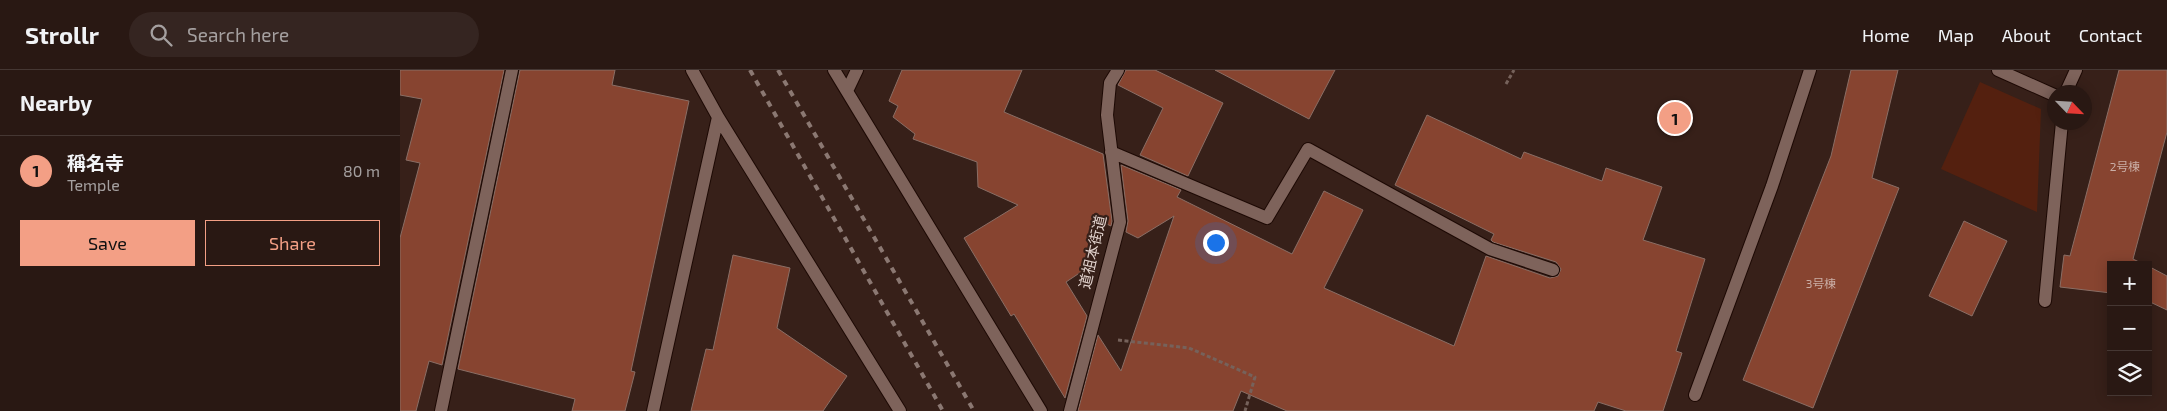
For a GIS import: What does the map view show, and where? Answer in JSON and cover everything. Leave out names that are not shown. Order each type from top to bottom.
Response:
[{"type":"street","points":[[441,411],[512,70]]},
{"type":"street","points":[[692,70],[718,118],[900,411]]},
{"type":"street","points":[[834,70],[1041,411]]},
{"type":"street","points":[[847,91],[857,70]]},
{"type":"street","name":"道祖本街道","points":[[1070,411],[1088,337],[1120,222],[1107,115],[1110,83],[1118,70]]},
{"type":"street","points":[[1695,394],[1772,186],[1810,70]]},
{"type":"street","points":[[1998,70],[2047,92]]},
{"type":"street","points":[[2069,85],[2076,70]]},
{"type":"street","points":[[653,411],[718,118]]},
{"type":"street","points":[[2045,301],[2061,130]]},
{"type":"street","points":[[1112,152],[1267,218],[1308,149],[1490,249],[1553,270]]},
{"type":"path","points":[[1506,84],[1514,70]]},
{"type":"path","points":[[1088,337],[1189,348],[1255,377],[1245,411]]},
{"type":"shaded area","points":[[1980,82],[2041,109],[2037,212],[1941,169]]},
{"type":"building","points":[[400,70],[504,70],[442,365],[429,361],[416,411],[400,411],[400,238],[420,163],[406,160],[422,99],[400,95]]},
{"type":"building","points":[[520,70],[615,70],[612,85],[689,101],[631,371],[635,372],[625,411],[572,411],[575,399],[458,369]]},
{"type":"building","points":[[902,70],[1022,70],[1004,112],[1103,154],[1112,221],[1111,226],[1102,222],[1081,272],[1066,282],[1087,316],[1065,398],[1014,314],[1011,316],[964,238],[1018,205],[978,187],[977,162],[913,139],[915,134],[893,117],[898,106],[889,101]]},
{"type":"building","points":[[1126,70],[1155,70],[1223,103],[1188,176],[1140,155],[1163,108],[1118,85]]},
{"type":"building","points":[[1215,70],[1335,70],[1309,119]]},
{"type":"building","points":[[1851,70],[1898,70],[1872,178],[1899,188],[1813,408],[1743,380],[1831,156]]},
{"type":"building","points":[[2119,70],[2167,70],[2167,132],[2133,259],[2137,261],[2107,261],[2107,293],[2060,287],[2064,255],[2070,256]]},
{"type":"building","points":[[1427,115],[1521,159],[1524,152],[1602,181],[1606,168],[1662,187],[1643,240],[1705,259],[1676,351],[1682,353],[1663,411],[1626,411],[1598,402],[1594,411],[1287,411],[1241,391],[1233,411],[1078,411],[1098,335],[1121,371],[1174,216],[1138,238],[1126,232],[1128,221],[1121,165],[1181,190],[1177,197],[1292,254],[1324,191],[1363,210],[1324,288],[1454,346],[1486,256],[1550,278],[1558,276],[1561,269],[1556,262],[1493,242],[1491,240],[1494,234],[1395,185]]},
{"type":"building","points":[[1964,221],[2007,241],[1972,316],[1929,296]]},
{"type":"building","points":[[733,255],[790,268],[777,328],[847,376],[823,411],[691,411],[706,349],[713,350]]},
{"type":"building","points":[[2152,268],[2167,276],[2167,310],[2152,303]]},
{"type":"railway","points":[[750,70],[943,411]]},
{"type":"railway","points":[[778,70],[974,411]]},
{"type":"place","name":"稱名寺","points":[[1675,118]]}]
